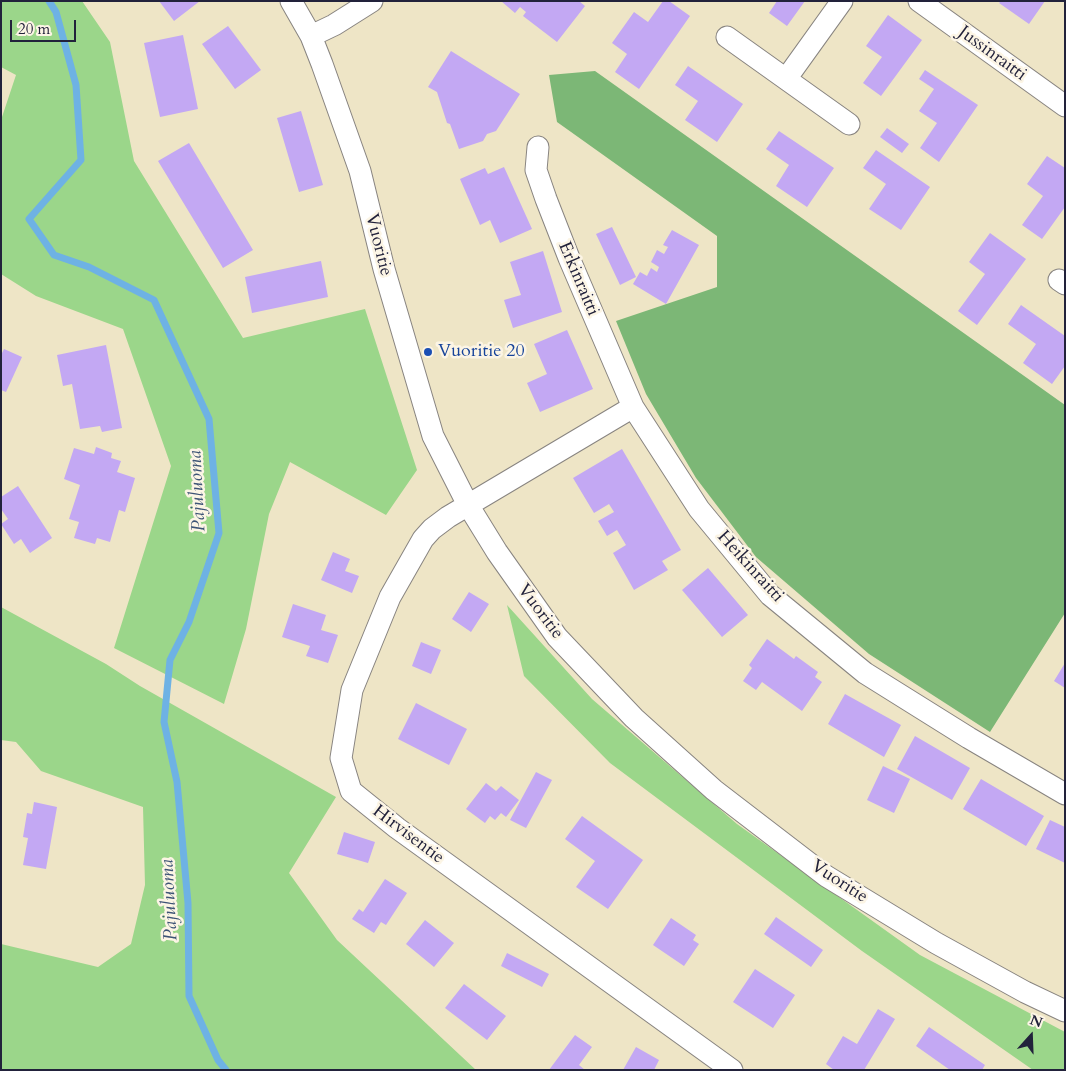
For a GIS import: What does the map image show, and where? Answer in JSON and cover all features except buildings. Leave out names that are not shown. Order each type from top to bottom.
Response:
[{"type":"street","name":"Vuoritie","points":[[291,1],[311,36],[360,170],[384,269],[433,436],[468,505],[496,552],[557,637],[634,718],[714,790],[826,876],[936,943],[1024,992],[1065,1011]]},
{"type":"street","points":[[311,36],[334,25],[372,1]]},
{"type":"street","points":[[786,79],[842,1]]},
{"type":"street","name":"Jussinraitti","points":[[919,1],[1065,106]]},
{"type":"street","points":[[727,37],[849,124]]},
{"type":"street","name":"Erkinraitti","points":[[538,147],[536,170],[546,199],[569,258],[633,407]]},
{"type":"street","points":[[468,505],[633,407]]},
{"type":"street","name":"Heikinraitti","points":[[633,407],[699,509],[770,595],[865,673],[969,738],[1065,794]]},
{"type":"street","name":"Hirvisentie","points":[[468,505],[432,529],[423,539],[390,597],[356,680],[352,690],[341,758],[351,791],[397,828],[732,1070]]},
{"type":"green space","points":[[1,1],[82,1],[110,42],[134,161],[243,338],[365,309],[417,470],[386,515],[290,462],[269,514],[246,629],[224,704],[114,648],[171,466],[123,329],[36,296],[1,274],[1,120],[16,75],[1,67]]},
{"type":"green space","points":[[595,71],[1065,405],[1065,613],[990,732],[869,654],[756,557],[696,478],[646,394],[616,321],[717,287],[717,236],[557,122],[549,75]]},
{"type":"green space","points":[[507,605],[592,699],[737,824],[920,955],[1065,1032],[1065,1070],[1033,1070],[862,951],[610,763],[524,676]]},
{"type":"green space","points":[[1,607],[106,664],[140,686],[336,797],[289,873],[337,940],[476,1070],[1,1070],[1,944],[98,967],[131,944],[145,885],[143,807],[41,771],[16,742],[1,740]]},
{"type":"waterway","name":"Pajuluoma","points":[[49,1],[56,12],[76,85],[81,160],[29,219],[54,255],[89,267],[154,300],[209,419],[219,533],[189,622],[170,660],[164,722],[177,782],[188,903],[189,996],[218,1060],[226,1070]]},
{"type":"place","name":"Vuoritie 20","points":[[428,352]]}]
